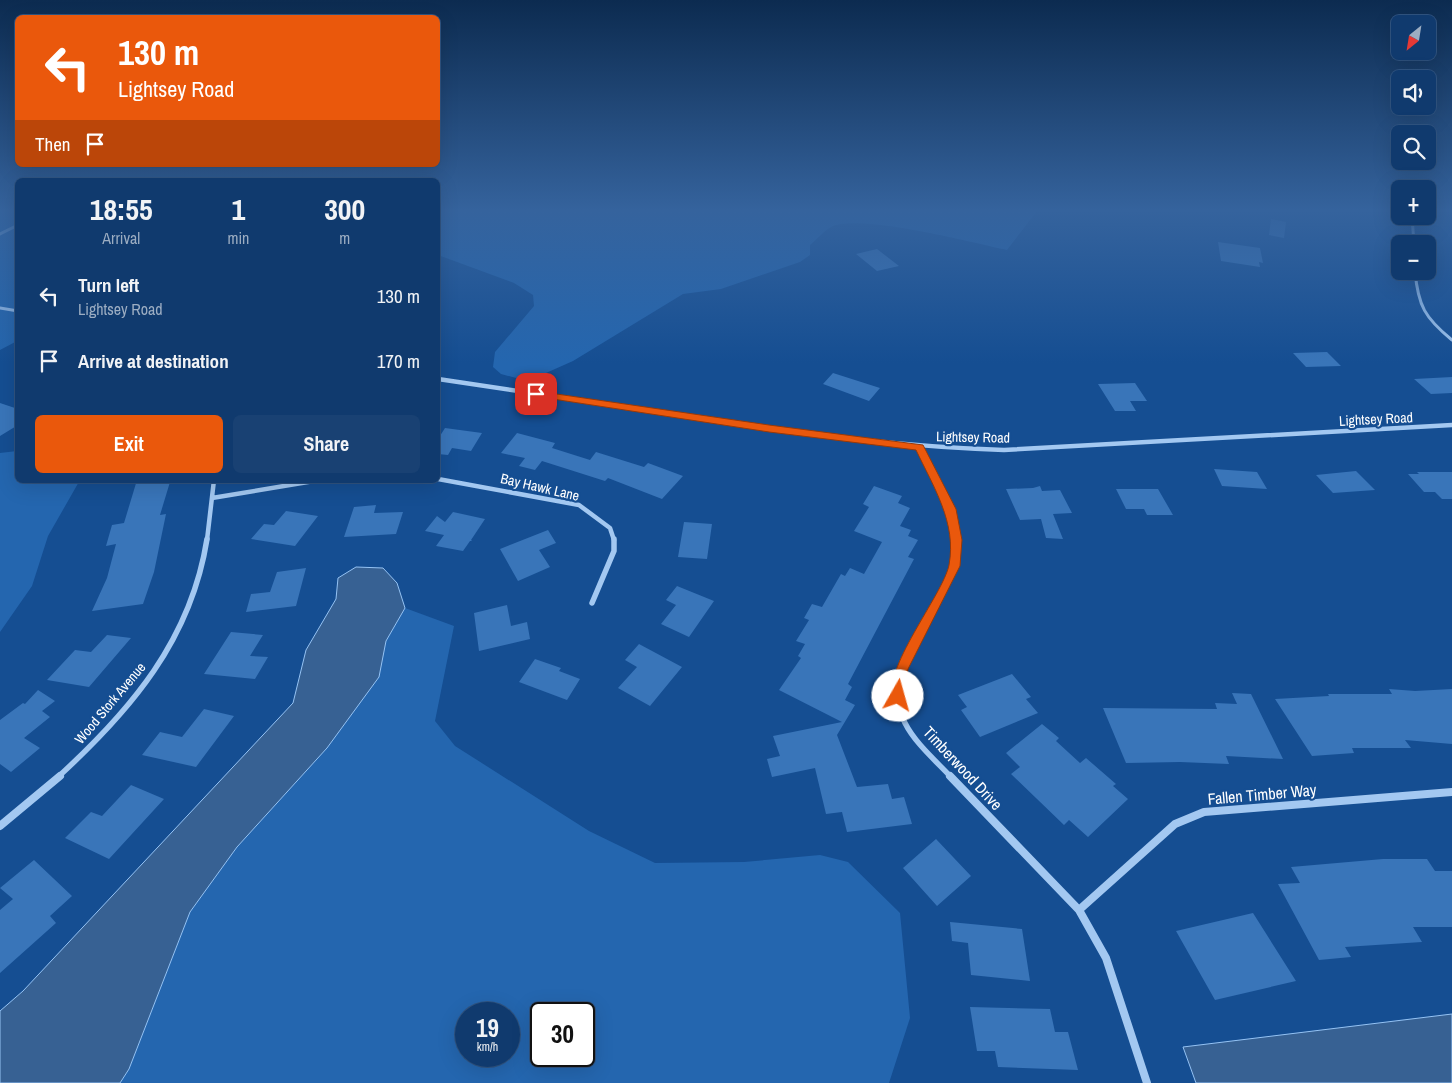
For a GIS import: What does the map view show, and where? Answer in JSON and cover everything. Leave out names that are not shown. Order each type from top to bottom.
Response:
[{"type":"street","points":[[1416,280],[1417,299],[1422,310],[1436,328],[1452,340]]},
{"type":"street","points":[[0,308],[15,310]]},
{"type":"street","name":"Lightsey Road","points":[[440,379],[769,428],[920,447],[1004,450],[1452,426]]},
{"type":"street","name":"Timberwood Drive","points":[[920,447],[950,509],[956,540],[955,566],[902,669],[898,696],[904,722],[924,749],[1079,910],[1106,958],[1147,1083]]},
{"type":"street","name":"Bay Hawk Lane","points":[[440,479],[578,505],[599,518],[610,528],[614,539],[614,551],[592,604]]},
{"type":"street","name":"Wood Stork Avenue","points":[[0,826],[57,778],[113,722],[136,696],[170,646],[183,622],[199,580],[214,483]]},
{"type":"street","points":[[212,498],[302,483]]},
{"type":"street","name":"Fallen Timber Way","points":[[1079,910],[1175,824],[1204,812],[1452,792]]},
{"type":"shaded area","points":[[0,262],[15,262],[15,342],[0,350]]},
{"type":"shaded area","points":[[456,262],[801,262],[721,289],[683,294],[573,361],[537,377],[516,378],[501,374],[493,367],[495,352],[534,306],[533,295],[514,283]]},
{"type":"shaded area","points":[[15,451],[15,483],[78,483],[48,536],[32,586],[0,632],[0,453]]},
{"type":"shaded area","points":[[356,567],[383,568],[397,583],[405,608],[386,641],[379,677],[327,748],[237,847],[190,912],[129,1069],[120,1083],[0,1083],[0,1011],[23,991],[293,703],[306,650],[336,599],[338,578]]},
{"type":"shaded area","points":[[405,608],[454,626],[435,721],[455,746],[589,831],[655,863],[744,862],[820,855],[848,862],[900,913],[910,1018],[889,1083],[120,1083],[129,1069],[190,912],[237,847],[327,748],[378,677],[386,641]]},
{"type":"shaded area","points":[[1452,1014],[1452,1083],[1196,1083],[1183,1047]]},
{"type":"building","points":[[865,262],[893,262],[899,266],[877,271]]},
{"type":"building","points":[[1225,262],[1263,262],[1259,262],[1260,267]]},
{"type":"building","points":[[1327,352],[1341,366],[1306,367],[1293,353]]},
{"type":"building","points":[[833,373],[880,388],[869,401],[823,384]]},
{"type":"building","points":[[1452,377],[1452,393],[1431,394],[1414,379]]},
{"type":"building","points":[[1135,383],[1147,401],[1130,401],[1136,411],[1115,411],[1098,384]]},
{"type":"building","points":[[0,403],[15,408],[15,427],[0,436]]},
{"type":"building","points":[[445,428],[482,433],[471,451],[452,448],[448,455],[440,454],[440,436]]},
{"type":"building","points":[[517,433],[555,443],[552,448],[590,460],[596,452],[644,467],[648,463],[683,476],[662,499],[608,478],[605,481],[542,461],[535,470],[519,466],[525,458],[501,453]]},
{"type":"building","points":[[1214,469],[1257,472],[1267,489],[1222,486]]},
{"type":"building","points":[[1356,471],[1375,490],[1333,493],[1316,475]]},
{"type":"building","points":[[1417,472],[1452,472],[1452,499],[1442,499],[1435,492],[1424,492],[1408,474],[1419,474]]},
{"type":"building","points":[[136,483],[170,483],[160,515],[166,514],[154,572],[143,604],[92,611],[107,578],[116,544],[106,546],[112,525],[124,523]]},
{"type":"building","points":[[874,486],[902,496],[898,503],[910,508],[900,526],[911,530],[908,536],[918,540],[908,557],[914,559],[848,684],[852,687],[845,700],[855,705],[837,735],[857,787],[888,784],[892,799],[904,797],[912,824],[847,832],[842,812],[826,814],[815,768],[772,777],[767,759],[780,756],[773,736],[842,722],[779,690],[801,658],[798,656],[805,644],[796,641],[809,620],[804,618],[812,604],[822,607],[841,574],[845,576],[850,568],[864,574],[882,542],[854,531],[869,507],[863,504]]},
{"type":"building","points":[[1040,486],[1042,491],[1060,490],[1072,513],[1053,514],[1063,539],[1046,538],[1041,519],[1020,520],[1006,489]]},
{"type":"building","points":[[1116,489],[1158,489],[1173,515],[1147,515],[1144,509],[1126,509]]},
{"type":"building","points":[[376,505],[374,513],[403,512],[396,534],[344,537],[354,507]]},
{"type":"building","points":[[286,511],[318,516],[295,546],[251,539],[264,524],[274,525]]},
{"type":"building","points":[[453,512],[485,519],[472,541],[463,551],[436,546],[444,535],[425,531],[437,516],[445,522]]},
{"type":"building","points":[[684,522],[712,524],[707,559],[678,557]]},
{"type":"building","points":[[548,530],[556,543],[539,550],[550,567],[518,581],[500,549]]},
{"type":"building","points":[[306,568],[296,606],[246,612],[251,594],[270,592],[277,572]]},
{"type":"building","points":[[677,586],[714,601],[689,637],[661,624],[676,605],[666,600]]},
{"type":"building","points":[[507,605],[511,626],[527,622],[530,639],[479,651],[474,613]]},
{"type":"building","points":[[231,632],[263,635],[250,656],[268,657],[255,679],[204,674]]},
{"type":"building","points":[[107,635],[131,638],[89,687],[47,680],[75,650],[91,652]]},
{"type":"building","points":[[639,644],[682,667],[650,706],[618,688],[637,667],[625,660]]},
{"type":"building","points":[[535,659],[561,668],[559,671],[580,679],[567,700],[519,682]]},
{"type":"building","points":[[1012,674],[1031,697],[1026,699],[1038,713],[980,737],[961,710],[967,707],[958,695]]},
{"type":"building","points":[[1389,689],[1415,691],[1452,689],[1452,744],[1405,740],[1411,748],[1352,748],[1354,753],[1312,756],[1275,699],[1329,696],[1328,694],[1392,694]]},
{"type":"building","points":[[38,690],[55,701],[42,711],[50,717],[24,738],[40,748],[11,772],[0,764],[0,720],[23,703],[25,704]]},
{"type":"building","points":[[1232,693],[1251,694],[1283,759],[1226,756],[1229,764],[1180,762],[1126,763],[1103,708],[1217,709],[1215,703],[1237,704]]},
{"type":"building","points":[[204,709],[234,716],[196,767],[142,755],[160,732],[182,737]]},
{"type":"building","points":[[1042,724],[1059,738],[1056,741],[1080,763],[1086,758],[1116,784],[1113,786],[1128,799],[1088,837],[1069,820],[1064,825],[1011,774],[1020,767],[1006,753]]},
{"type":"building","points":[[131,785],[164,799],[109,859],[65,838],[91,812],[102,816]]},
{"type":"building","points":[[936,839],[971,876],[937,906],[903,868]]},
{"type":"building","points":[[1383,859],[1427,859],[1435,871],[1452,871],[1452,927],[1413,927],[1422,942],[1345,947],[1351,957],[1319,960],[1278,884],[1300,883],[1291,867]]},
{"type":"building","points":[[34,860],[72,896],[50,916],[56,923],[0,973],[0,910],[13,899],[0,888]]},
{"type":"building","points":[[1253,913],[1296,981],[1215,1000],[1176,931]]},
{"type":"building","points":[[950,922],[1022,929],[1030,981],[971,975],[968,943],[952,941]]},
{"type":"building","points":[[970,1007],[1050,1009],[1055,1032],[1068,1032],[1078,1070],[998,1067],[995,1051],[977,1051]]},
{"type":"route","points":[[536,394],[595,404],[892,445],[920,447],[950,509],[956,540],[955,566],[902,669],[898,696]]}]
